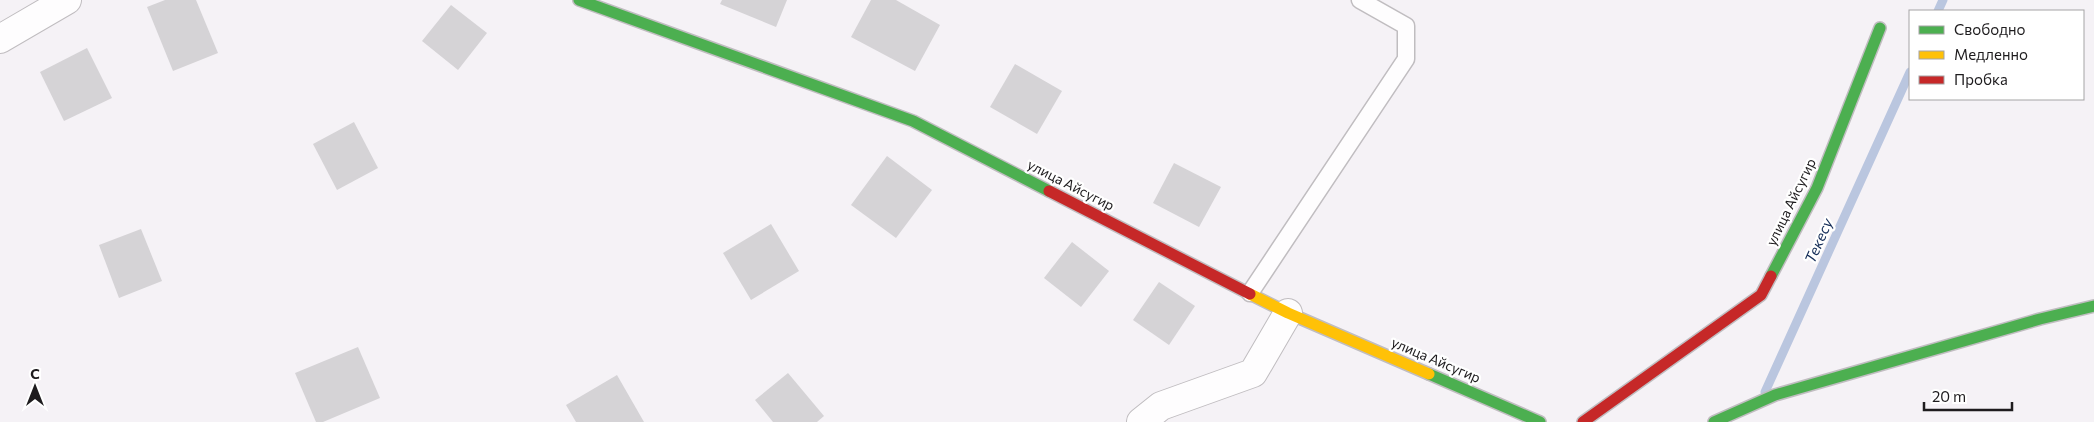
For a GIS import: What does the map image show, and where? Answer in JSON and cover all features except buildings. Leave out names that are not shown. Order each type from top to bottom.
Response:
[{"type":"street","points":[[0,39],[67,0]]},
{"type":"street","name":"улица Айсугир","points":[[579,0],[913,121],[1288,313],[1540,422]]},
{"type":"street","name":"улица Айсугир","points":[[1582,422],[1604,409],[1760,295],[1817,188],[1880,28]]},
{"type":"street","points":[[1714,422],[1775,395],[2040,319],[2094,306]]},
{"type":"street","points":[[1141,422],[1161,406],[1253,373],[1288,313]]},
{"type":"lane","points":[[1250,293],[1406,59],[1406,26],[1360,0]]},
{"type":"waterway","name":"Текесу","points":[[1938,10],[1943,0]]},
{"type":"waterway","name":"Текесу","points":[[1765,392],[1909,74]]},
{"type":"traffic: fast","points":[[579,0],[913,121],[1049,191]]},
{"type":"traffic: fast","points":[[1771,276],[1817,188],[1880,28]]},
{"type":"traffic: fast","points":[[1714,422],[1775,395],[2040,319],[2094,306]]},
{"type":"traffic: fast","points":[[1429,374],[1540,422]]},
{"type":"traffic: slow","points":[[1250,294],[1288,313],[1429,374]]},
{"type":"traffic: jam","points":[[1049,191],[1250,294]]},
{"type":"traffic: jam","points":[[1583,422],[1761,295],[1771,276]]}]
